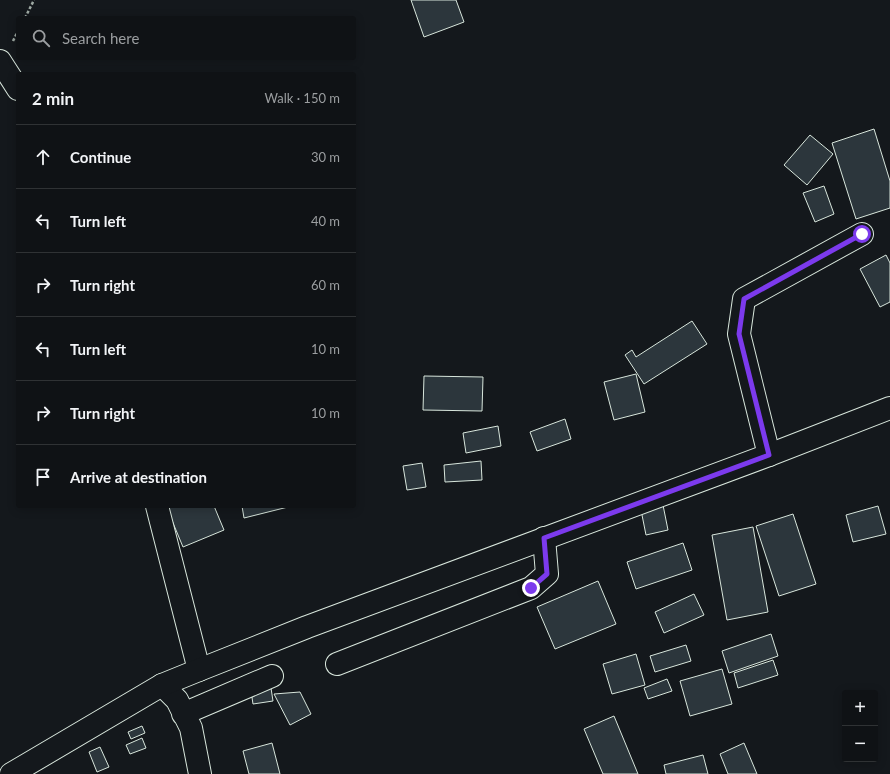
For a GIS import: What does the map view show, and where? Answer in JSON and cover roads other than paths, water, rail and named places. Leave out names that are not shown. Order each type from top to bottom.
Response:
[{"type":"street","points":[[0,61],[16,86]]},
{"type":"street","points":[[769,455],[739,334],[744,299],[862,234]]},
{"type":"street","points":[[11,774],[162,685],[314,624],[769,455],[890,408]]},
{"type":"street","points":[[158,508],[199,670]]},
{"type":"street","points":[[337,664],[531,588],[547,574],[544,538]]},
{"type":"street","points":[[183,714],[272,676]]},
{"type":"street","points":[[162,685],[177,700],[191,728],[200,774]]}]
